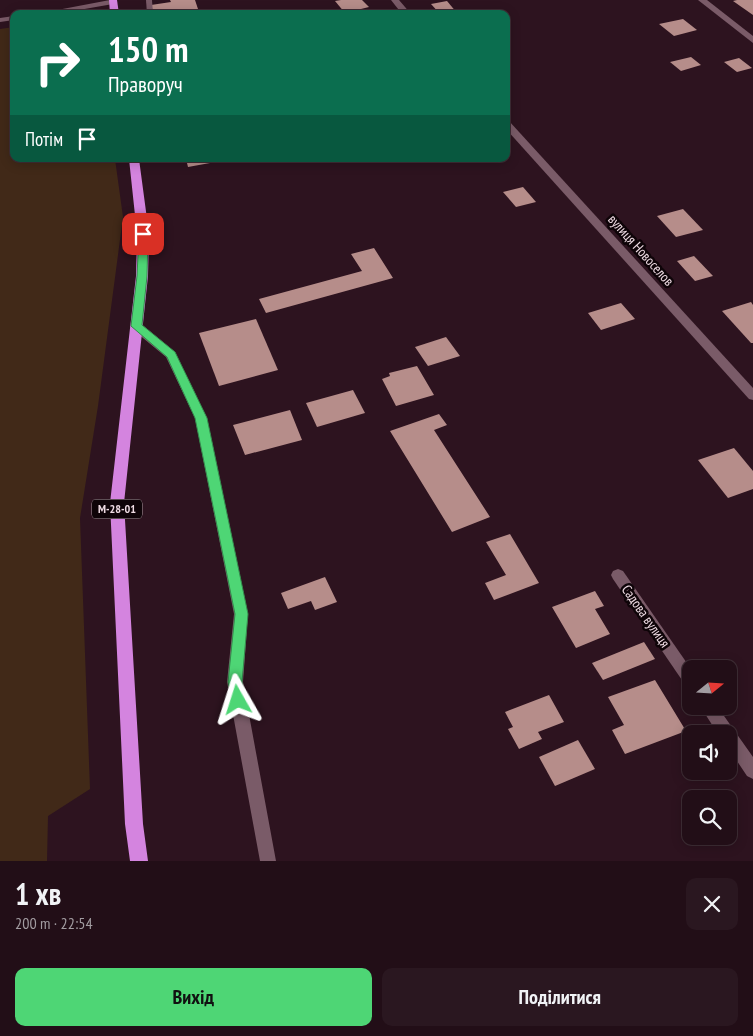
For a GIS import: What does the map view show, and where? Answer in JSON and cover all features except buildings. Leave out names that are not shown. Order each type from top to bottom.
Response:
[{"type":"highway","name":"М-28-01","points":[[134,162],[143,234],[142,276],[117,503],[134,824],[139,861]]},
{"type":"street","points":[[395,0],[404,10]]},
{"type":"street","points":[[702,0],[753,40]]},
{"type":"street","points":[[62,10],[113,1]]},
{"type":"street","name":"вулиця Новоселов","points":[[510,127],[753,396]]},
{"type":"street","points":[[136,326],[171,355],[201,418],[241,614],[235,682],[268,861]]},
{"type":"street","name":"Садова вулиця","points":[[618,575],[682,668]]},
{"type":"street","points":[[737,748],[753,771]]},
{"type":"shaded area","points":[[10,28],[10,162],[115,162],[123,217],[98,406],[80,518],[90,789],[48,816],[47,861],[0,861],[0,29]]},
{"type":"route","points":[[143,234],[142,276],[136,326],[171,355],[201,418],[241,614],[235,682],[238,700]]}]
